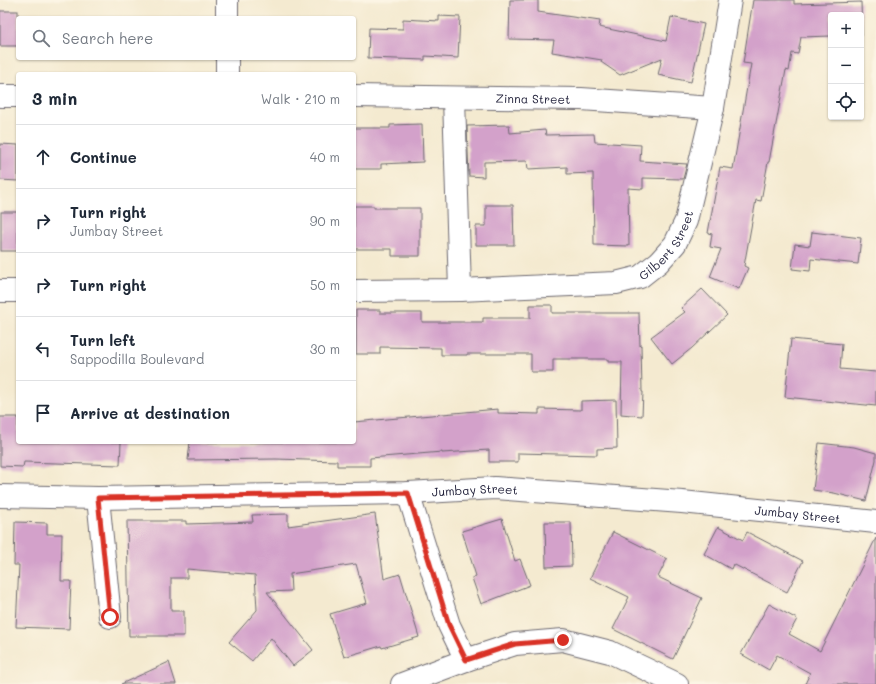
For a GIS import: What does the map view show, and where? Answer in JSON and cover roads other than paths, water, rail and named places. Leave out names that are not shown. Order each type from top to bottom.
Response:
[{"type":"street","points":[[227,0],[227,16]]},
{"type":"street","name":"Gilbert Street","points":[[356,291],[460,290],[616,283],[640,276],[659,262],[675,244],[686,221],[713,108],[730,0]]},
{"type":"street","points":[[226,72],[227,60]]},
{"type":"street","points":[[0,96],[16,96]]},
{"type":"street","name":"Zinna Street","points":[[356,96],[581,99],[713,108]]},
{"type":"street","points":[[454,98],[460,290]]},
{"type":"street","points":[[0,291],[16,291]]},
{"type":"street","name":"Jumbay Street","points":[[0,496],[98,498],[408,493],[495,488],[682,502],[876,522]]},
{"type":"street","points":[[408,493],[449,625],[466,660]]},
{"type":"street","points":[[98,498],[110,617]]},
{"type":"street","points":[[402,684],[466,660],[515,644],[563,640],[610,652],[677,684]]}]
